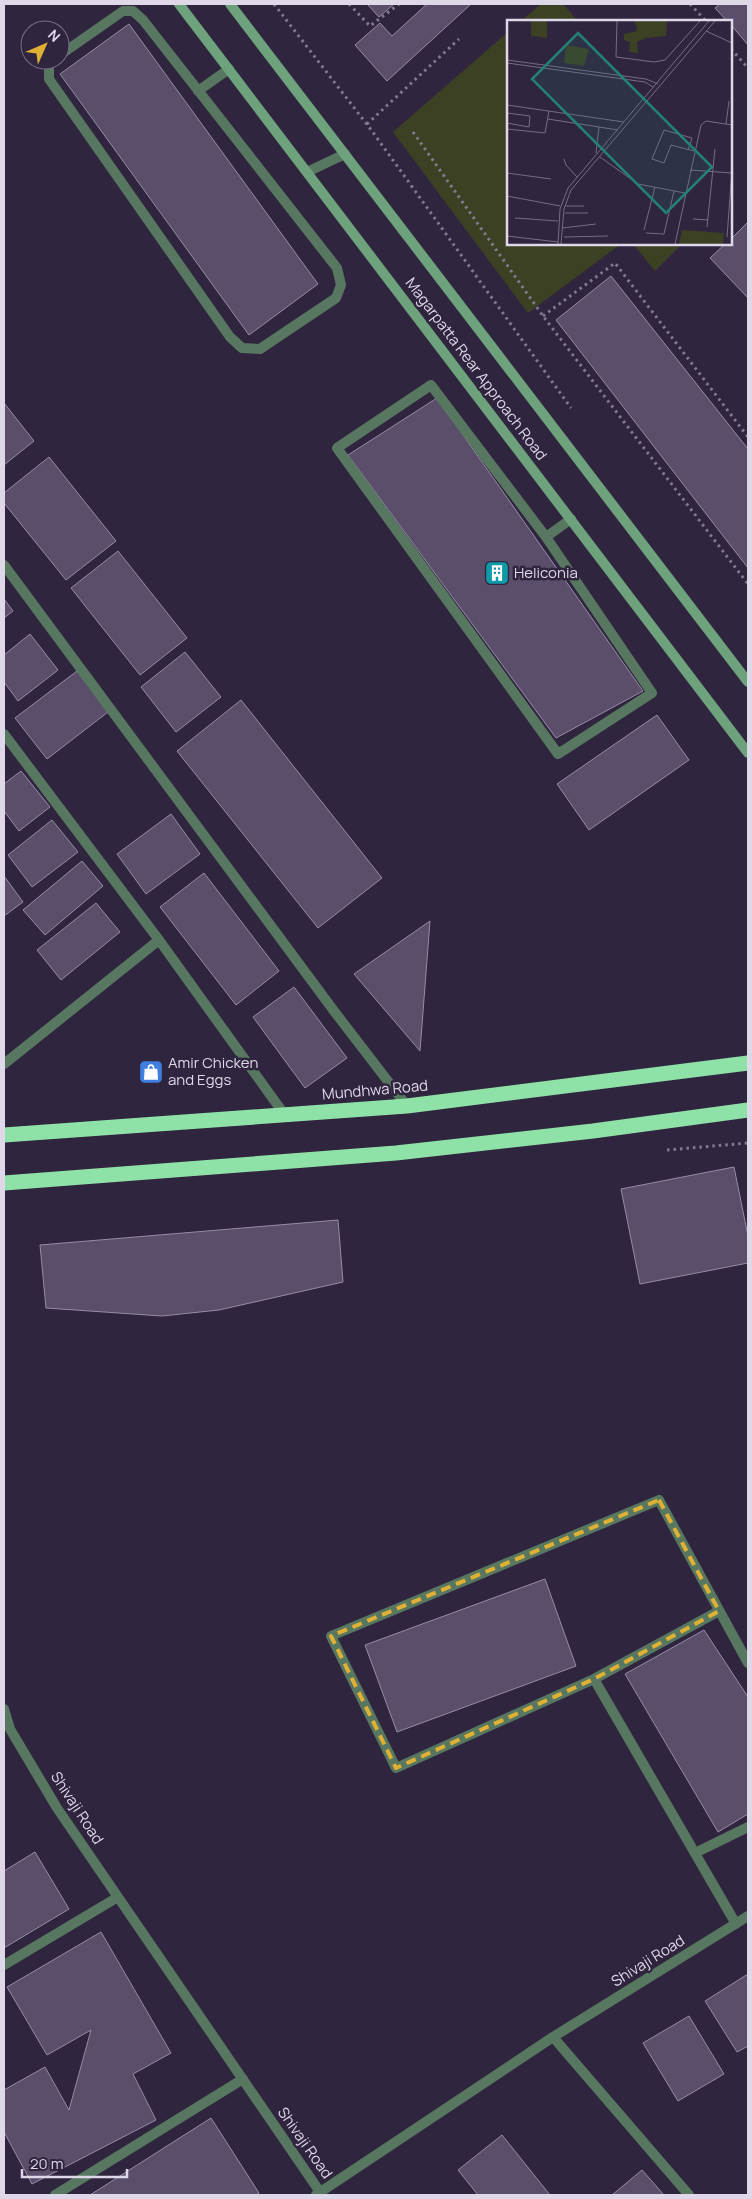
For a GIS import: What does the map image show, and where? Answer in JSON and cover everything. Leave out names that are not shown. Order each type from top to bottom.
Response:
[{"type":"highway","name":"Mundhwa Road","points":[[4,1135],[407,1106],[748,1063]]},
{"type":"highway","points":[[4,1183],[396,1153],[593,1131],[748,1110]]},
{"type":"street","name":"Magarpatta Rear Approach Road","points":[[179,4],[748,753]]},
{"type":"street","name":"Magarpatta Rear Approach Road","points":[[230,4],[748,682]]},
{"type":"street","points":[[50,70],[49,79],[230,337],[242,348],[260,349],[336,298],[341,285],[337,268],[143,20],[133,11],[122,11],[70,48]]},
{"type":"street","points":[[198,91],[229,69]]},
{"type":"street","points":[[307,172],[345,154]]},
{"type":"street","points":[[431,385],[546,537],[652,693],[558,754],[336,448],[431,385]]},
{"type":"street","points":[[546,537],[571,519]]},
{"type":"street","points":[[4,565],[334,1011],[407,1106]]},
{"type":"street","points":[[4,734],[159,940],[284,1114]]},
{"type":"street","points":[[4,753],[13,746]]},
{"type":"street","points":[[4,1064],[159,940]]},
{"type":"street","points":[[719,1612],[594,1679],[396,1768],[330,1636],[659,1500],[748,1663]]},
{"type":"street","points":[[594,1679],[736,1924]]},
{"type":"street","name":"Shivaji Road","points":[[4,1709],[10,1729],[57,1808],[243,2079],[318,2194],[553,2037],[748,1916]]},
{"type":"street","points":[[695,1853],[748,1827]]},
{"type":"street","points":[[4,1965],[118,1897]]},
{"type":"street","points":[[553,2037],[690,2195]]},
{"type":"street","points":[[56,2195],[243,2079]]},
{"type":"path","points":[[274,4],[367,124],[574,413]]},
{"type":"path","points":[[349,4],[370,26],[399,4]]},
{"type":"path","points":[[692,4],[705,20]]},
{"type":"path","points":[[367,124],[459,39]]},
{"type":"path","points":[[732,50],[748,68]]},
{"type":"path","points":[[413,132],[543,316],[748,584]]},
{"type":"path","points":[[543,316],[615,263],[748,437]]},
{"type":"highlighted area","points":[[659,1500],[719,1611],[594,1679],[396,1768],[331,1636]]},
{"type":"green space","points":[[541,4],[563,4],[577,20],[522,20]]},
{"type":"green space","points":[[507,33],[507,245],[620,245],[528,313],[393,132]]},
{"type":"green space","points":[[634,245],[681,245],[655,271]]},
{"type":"building","points":[[367,4],[394,4],[379,17]]},
{"type":"building","points":[[427,4],[471,4],[387,81],[355,45],[380,23],[392,36]]},
{"type":"building","points":[[720,4],[748,4],[748,45],[732,26],[732,20],[726,20],[715,8]]},
{"type":"building","points":[[129,24],[318,284],[249,335],[60,74],[66,70],[70,70],[70,67]]},
{"type":"building","points":[[748,222],[748,298],[710,258],[724,245],[732,245],[732,238]]},
{"type":"building","points":[[611,276],[748,449],[748,568],[556,320]]},
{"type":"building","name":"Heliconia","points":[[437,398],[643,691],[556,738],[348,455]]},
{"type":"building","points":[[4,403],[34,441],[4,465]]},
{"type":"building","points":[[49,457],[116,541],[66,580],[4,503],[4,493]]},
{"type":"building","points":[[118,551],[187,638],[140,675],[71,588]]},
{"type":"building","points":[[4,599],[13,611],[4,618]]},
{"type":"building","points":[[30,634],[58,670],[18,701],[4,682],[4,655]]},
{"type":"building","points":[[185,652],[221,697],[176,732],[141,687]]},
{"type":"building","points":[[77,671],[108,712],[47,759],[15,718]]},
{"type":"building","points":[[241,700],[382,878],[318,928],[177,751]]},
{"type":"building","points":[[657,715],[689,760],[589,830],[557,784]]},
{"type":"building","points":[[21,771],[50,807],[19,831],[4,811],[4,784]]},
{"type":"building","points":[[171,814],[200,854],[146,894],[117,854]]},
{"type":"building","points":[[52,820],[78,852],[32,887],[8,855]]},
{"type":"building","points":[[82,861],[103,886],[45,935],[23,910]]},
{"type":"building","points":[[204,873],[279,971],[236,1005],[160,907]]},
{"type":"building","points":[[4,876],[23,902],[4,916]]},
{"type":"building","points":[[96,903],[120,932],[61,980],[37,950]]},
{"type":"building","points":[[430,921],[420,1051],[354,974]]},
{"type":"building","points":[[294,987],[347,1058],[305,1088],[253,1017]]},
{"type":"building","points":[[734,1167],[748,1236],[748,1263],[640,1284],[621,1189]]},
{"type":"building","points":[[338,1220],[343,1282],[219,1310],[162,1316],[46,1308],[40,1245]]},
{"type":"building","points":[[545,1579],[576,1666],[397,1732],[365,1645]]},
{"type":"building","points":[[704,1630],[748,1697],[748,1814],[718,1832],[625,1674]]},
{"type":"building","points":[[35,1852],[69,1909],[4,1948],[4,1871]]},
{"type":"building","points":[[101,1932],[171,2053],[133,2074],[156,2120],[32,2184],[4,2132],[4,2090],[45,2067],[69,2110],[91,2030],[47,2055],[7,1987]]},
{"type":"building","points":[[748,1974],[748,2046],[737,2052],[705,2001]]},
{"type":"building","points":[[689,2016],[724,2074],[678,2101],[643,2043]]},
{"type":"building","points":[[211,2118],[259,2193],[256,2195],[90,2195]]},
{"type":"building","points":[[502,2135],[550,2195],[478,2195],[458,2170]]},
{"type":"building","points":[[642,2170],[664,2195],[612,2195]]},
{"type":"place","name":"Heliconia","points":[[497,573]]},
{"type":"place","name":"Amir Chicken and Eggs","points":[[151,1072]]}]
